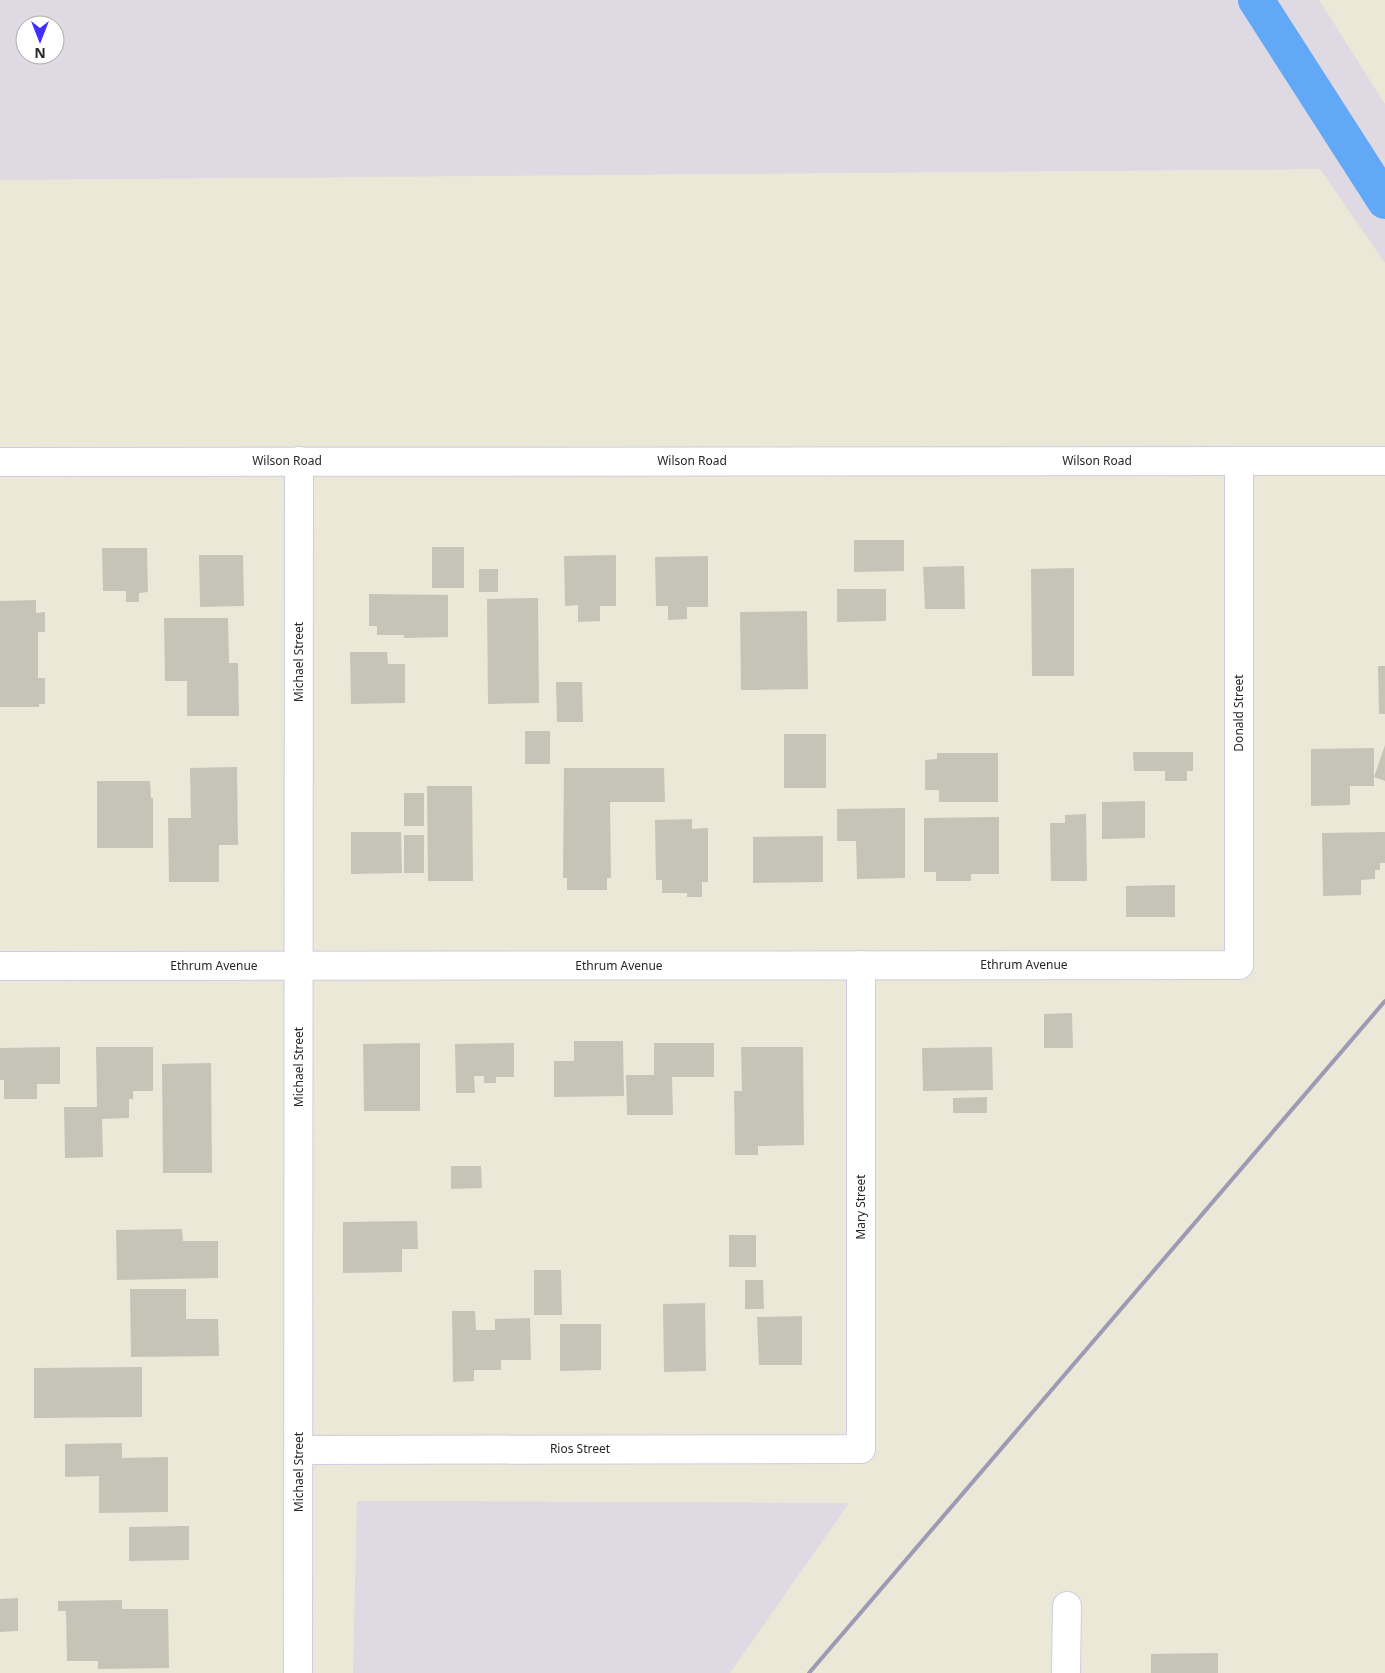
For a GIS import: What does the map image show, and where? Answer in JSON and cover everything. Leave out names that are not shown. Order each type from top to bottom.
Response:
[{"type":"street","name":"Wilson Road","points":[[0,462],[1385,460]]},
{"type":"street","name":"Michael Street","points":[[298,1673],[299,461]]},
{"type":"street","name":"Donald Street","points":[[1239,461],[1239,965]]},
{"type":"street","name":"Mary Street","points":[[861,965],[861,1449]]},
{"type":"street","name":"Ethrum Avenue","points":[[0,966],[1239,965]]},
{"type":"street","name":"Rios Street","points":[[299,1450],[861,1449]]},
{"type":"street","points":[[1066,1606],[1066,1673]]},
{"type":"shaded area","points":[[0,0],[1319,0],[1385,104],[1385,263],[1320,169],[0,180]]},
{"type":"shaded area","points":[[357,1501],[849,1503],[730,1673],[353,1673]]},
{"type":"building","points":[[854,540],[904,540],[904,571],[854,572]]},
{"type":"building","points":[[432,547],[464,547],[464,588],[432,588]]},
{"type":"building","points":[[102,548],[147,548],[148,592],[139,593],[139,602],[126,602],[126,591],[103,591]]},
{"type":"building","points":[[199,555],[243,555],[244,606],[200,607]]},
{"type":"building","points":[[616,555],[616,606],[600,606],[600,621],[578,622],[578,605],[565,606],[564,556]]},
{"type":"building","points":[[708,556],[708,607],[687,607],[687,619],[668,620],[668,606],[656,606],[655,557]]},
{"type":"building","points":[[964,566],[965,609],[925,609],[923,567]]},
{"type":"building","points":[[1074,568],[1074,676],[1032,676],[1031,569]]},
{"type":"building","points":[[479,569],[498,569],[498,592],[479,592]]},
{"type":"building","points":[[837,589],[886,589],[886,621],[837,622]]},
{"type":"building","points":[[369,594],[448,595],[448,637],[404,638],[404,635],[377,635],[377,626],[369,626]]},
{"type":"building","points":[[538,598],[539,703],[488,704],[487,599]]},
{"type":"building","points":[[36,600],[36,613],[45,612],[45,632],[38,632],[38,678],[45,678],[45,704],[39,704],[39,707],[0,707],[0,601]]},
{"type":"building","points":[[807,611],[808,689],[741,690],[740,612]]},
{"type":"building","points":[[164,618],[228,618],[229,663],[238,663],[239,716],[187,716],[187,681],[165,681]]},
{"type":"building","points":[[350,652],[387,652],[388,664],[405,664],[405,703],[351,704]]},
{"type":"building","points":[[1378,666],[1385,666],[1385,714],[1379,714]]},
{"type":"building","points":[[556,682],[582,682],[583,722],[557,722]]},
{"type":"building","points":[[525,731],[550,731],[550,764],[525,764]]},
{"type":"building","points":[[784,734],[826,734],[826,788],[784,788]]},
{"type":"building","points":[[1385,745],[1385,781],[1374,777]]},
{"type":"building","points":[[1374,748],[1374,786],[1350,786],[1350,805],[1311,806],[1311,749]]},
{"type":"building","points":[[1133,752],[1193,752],[1193,771],[1187,771],[1187,781],[1165,781],[1165,771],[1134,771]]},
{"type":"building","points":[[937,753],[998,753],[998,802],[939,802],[939,790],[925,790],[925,760],[937,759]]},
{"type":"building","points":[[237,767],[238,845],[219,845],[219,882],[169,882],[168,818],[191,818],[190,768]]},
{"type":"building","points":[[564,768],[664,768],[665,802],[610,802],[611,878],[607,878],[607,890],[567,890],[567,878],[563,878]]},
{"type":"building","points":[[97,781],[150,781],[151,798],[153,798],[153,848],[97,848]]},
{"type":"building","points":[[427,786],[472,786],[473,881],[428,881]]},
{"type":"building","points":[[404,793],[424,793],[424,826],[404,826]]},
{"type":"building","points":[[1145,801],[1145,838],[1102,839],[1102,802]]},
{"type":"building","points":[[905,808],[905,878],[857,879],[856,841],[837,841],[837,809]]},
{"type":"building","points":[[1086,814],[1087,881],[1051,881],[1050,823],[1065,823],[1065,815]]},
{"type":"building","points":[[999,817],[999,874],[971,874],[971,881],[936,881],[936,872],[924,872],[924,818]]},
{"type":"building","points":[[692,819],[692,829],[708,828],[708,882],[702,882],[702,897],[687,897],[687,893],[662,893],[662,880],[656,880],[655,820]]},
{"type":"building","points":[[351,832],[401,832],[402,873],[351,874]]},
{"type":"building","points":[[1385,832],[1385,863],[1380,863],[1380,870],[1375,870],[1375,879],[1361,880],[1361,895],[1323,896],[1322,833]]},
{"type":"building","points":[[404,835],[424,835],[424,873],[404,873]]},
{"type":"building","points":[[823,836],[823,882],[753,883],[753,837]]},
{"type":"building","points":[[1175,885],[1175,917],[1126,917],[1126,886]]},
{"type":"building","points":[[1072,1013],[1073,1048],[1044,1048],[1044,1014]]},
{"type":"building","points":[[574,1041],[623,1041],[624,1096],[554,1097],[554,1061],[574,1061]]},
{"type":"building","points":[[420,1043],[420,1111],[364,1111],[363,1044]]},
{"type":"building","points":[[514,1043],[514,1077],[496,1077],[496,1083],[484,1083],[484,1076],[474,1076],[475,1093],[456,1093],[455,1044]]},
{"type":"building","points":[[654,1043],[714,1043],[714,1077],[672,1077],[673,1115],[627,1115],[626,1075],[654,1075]]},
{"type":"building","points":[[60,1047],[60,1084],[37,1084],[37,1099],[4,1099],[4,1080],[0,1080],[0,1048]]},
{"type":"building","points":[[96,1047],[153,1047],[153,1091],[133,1091],[133,1099],[129,1099],[129,1118],[102,1119],[103,1157],[65,1158],[64,1107],[97,1107]]},
{"type":"building","points":[[741,1047],[803,1047],[804,1145],[758,1146],[758,1155],[735,1155],[734,1091],[742,1091]]},
{"type":"building","points":[[992,1047],[993,1090],[923,1091],[922,1048]]},
{"type":"building","points":[[211,1063],[212,1173],[163,1173],[162,1064]]},
{"type":"building","points":[[987,1097],[987,1113],[953,1113],[953,1098]]},
{"type":"building","points":[[451,1166],[481,1166],[482,1188],[451,1189]]},
{"type":"building","points":[[417,1221],[418,1249],[402,1249],[402,1272],[343,1273],[343,1222]]},
{"type":"building","points":[[182,1229],[183,1241],[218,1241],[218,1278],[117,1280],[116,1230]]},
{"type":"building","points":[[729,1235],[756,1235],[756,1267],[729,1267]]},
{"type":"building","points":[[534,1270],[561,1270],[562,1315],[534,1315]]},
{"type":"building","points":[[745,1280],[763,1280],[764,1309],[745,1309]]},
{"type":"building","points":[[130,1289],[186,1289],[186,1319],[218,1319],[219,1356],[131,1357]]},
{"type":"building","points":[[705,1303],[706,1371],[664,1372],[663,1304]]},
{"type":"building","points":[[452,1311],[475,1311],[476,1330],[495,1330],[495,1319],[530,1318],[531,1360],[501,1360],[501,1370],[474,1370],[474,1381],[453,1382]]},
{"type":"building","points":[[802,1316],[802,1365],[759,1365],[757,1317]]},
{"type":"building","points":[[560,1324],[601,1324],[601,1370],[560,1371]]},
{"type":"building","points":[[142,1367],[142,1417],[34,1418],[34,1368]]},
{"type":"building","points":[[122,1443],[122,1458],[168,1457],[168,1512],[99,1513],[99,1476],[65,1477],[65,1444]]},
{"type":"building","points":[[189,1526],[189,1560],[129,1561],[129,1527]]},
{"type":"building","points":[[18,1598],[18,1631],[0,1632],[0,1599]]},
{"type":"building","points":[[122,1600],[122,1609],[168,1609],[169,1668],[98,1669],[98,1661],[67,1661],[66,1611],[58,1611],[58,1601]]},
{"type":"building","points":[[1218,1653],[1218,1673],[1151,1673],[1151,1654]]},
{"type":"waterway","points":[[1256,0],[1385,201]]},
{"type":"railway","points":[[809,1673],[1385,1001]]}]
